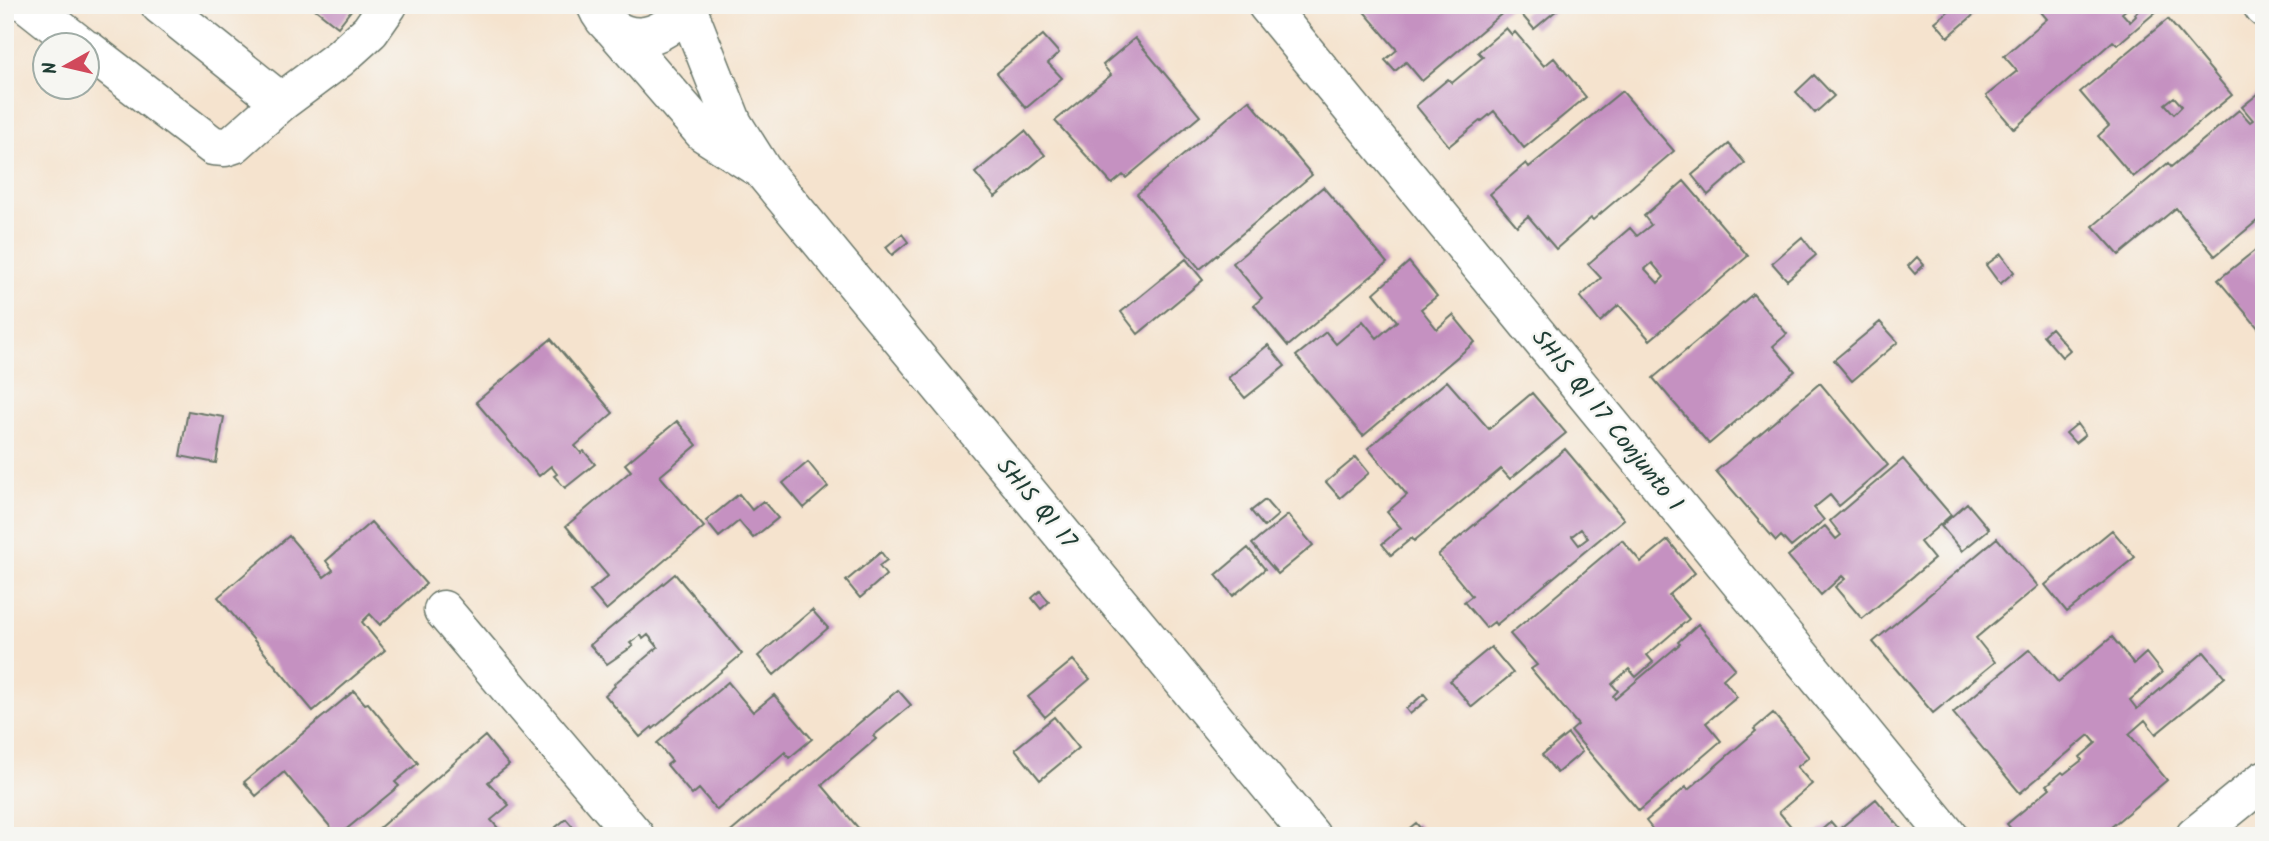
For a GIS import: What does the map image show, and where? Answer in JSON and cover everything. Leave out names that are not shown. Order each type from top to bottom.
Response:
[{"type":"street","points":[[29,5],[63,32]]},
{"type":"street","points":[[160,5],[281,102]]},
{"type":"street","points":[[102,61],[212,146],[225,147],[234,144],[281,102],[340,58],[370,31],[388,5]]},
{"type":"street","points":[[605,17],[627,35],[641,37],[656,34],[674,22],[685,5]]},
{"type":"street","name":"SHIS QI 17","points":[[685,5],[733,124],[762,170],[1311,836]]},
{"type":"street","name":"SHIS QI 17 Conjunto 1","points":[[1267,5],[1948,836]]},
{"type":"street","name":"SHIS QI 17","points":[[605,17],[704,133],[762,170]]},
{"type":"street","points":[[443,610],[635,836]]},
{"type":"street","points":[[2195,836],[2264,780]]},
{"type":"building","points":[[310,5],[355,5],[338,27]]},
{"type":"building","points":[[1512,5],[1422,81],[1406,62],[1395,71],[1385,60],[1397,50],[1360,7]]},
{"type":"building","points":[[1534,5],[1563,5],[1534,29],[1522,15]]},
{"type":"building","points":[[1956,5],[1985,5],[1948,37],[1935,22]]},
{"type":"building","points":[[2035,5],[2132,5],[2122,13],[2130,22],[2138,11],[2133,5],[2164,5],[2117,45],[2113,41],[2014,129],[1986,96],[2017,71],[2004,56],[2047,19]]},
{"type":"building","points":[[2168,19],[2232,95],[2133,177],[2098,136],[2109,126],[2080,92]],"holes":[[[2174,97],[2182,106],[2174,114],[2165,104]]]},
{"type":"building","points":[[1506,28],[1512,35],[1515,32],[1544,66],[1554,58],[1586,97],[1524,148],[1494,111],[1449,146],[1416,106],[1448,79],[1452,83],[1483,57],[1478,52]]},
{"type":"building","points":[[1043,35],[1059,53],[1048,63],[1062,78],[1026,108],[997,73]]},
{"type":"building","points":[[1135,38],[1200,116],[1126,178],[1123,175],[1112,184],[1055,121],[1111,75],[1103,65]]},
{"type":"building","points":[[1814,75],[1834,96],[1815,113],[1796,92]]},
{"type":"building","points":[[2264,89],[2264,215],[2215,256],[2176,208],[2119,255],[2093,226],[2168,163],[2171,167],[2239,110],[2250,122],[2253,120],[2242,107]]},
{"type":"building","points":[[1622,91],[1674,151],[1556,249],[1528,216],[1517,226],[1490,194],[1526,163],[1529,167]]},
{"type":"building","points":[[1249,100],[1312,175],[1200,269],[1137,194]]},
{"type":"building","points":[[1025,131],[1045,155],[995,197],[975,173]]},
{"type":"building","points":[[1729,144],[1745,163],[1708,195],[1692,175]]},
{"type":"building","points":[[1684,181],[1748,256],[1650,340],[1619,305],[1600,322],[1580,297],[1601,278],[1588,264],[1630,228],[1637,236],[1651,225],[1644,216]],"holes":[[[1652,263],[1664,277],[1658,283],[1645,269]]]},
{"type":"building","points":[[1323,187],[1387,263],[1288,346],[1254,305],[1262,298],[1233,263]]},
{"type":"building","points":[[902,234],[908,242],[892,255],[886,247]]},
{"type":"building","points":[[1802,237],[1816,255],[1787,280],[1772,263]]},
{"type":"building","points":[[2264,243],[2264,335],[2218,280]]},
{"type":"building","points":[[2001,254],[2014,272],[2000,284],[1986,265]]},
{"type":"building","points":[[1917,257],[1924,265],[1915,274],[1908,266]]},
{"type":"building","points":[[1186,259],[1203,280],[1138,334],[1121,312]]},
{"type":"building","points":[[1409,262],[1437,296],[1421,309],[1437,329],[1453,315],[1475,342],[1363,436],[1296,356],[1326,332],[1336,344],[1363,321],[1377,338],[1397,321],[1374,293]]},
{"type":"building","points":[[1753,294],[1787,334],[1773,346],[1795,371],[1709,444],[1653,378]]},
{"type":"building","points":[[1880,322],[1898,342],[1852,381],[1834,360]]},
{"type":"building","points":[[2051,328],[2070,350],[2062,357],[2043,335]]},
{"type":"building","points":[[551,339],[613,413],[575,446],[581,453],[584,451],[595,464],[565,488],[554,476],[557,474],[551,466],[539,476],[476,402]]},
{"type":"building","points":[[1268,345],[1285,366],[1245,398],[1228,378]]},
{"type":"building","points":[[1447,381],[1489,429],[1532,393],[1566,433],[1510,479],[1501,469],[1414,541],[1412,538],[1391,555],[1382,544],[1401,528],[1387,512],[1407,495],[1368,448]]},
{"type":"building","points":[[1820,383],[1888,465],[1839,506],[1830,495],[1814,508],[1824,520],[1791,547],[1781,536],[1776,541],[1716,471]]},
{"type":"building","points":[[188,411],[224,417],[216,463],[180,456]]},
{"type":"building","points":[[677,421],[697,445],[660,476],[704,527],[606,610],[590,591],[608,576],[566,526],[631,471],[625,464]]},
{"type":"building","points":[[2077,424],[2085,435],[2075,443],[2066,433]]},
{"type":"building","points":[[1565,449],[1624,519],[1496,625],[1494,622],[1486,628],[1464,602],[1472,596],[1438,555]],"holes":[[[1581,529],[1588,538],[1579,545],[1572,536]]]},
{"type":"building","points":[[1356,457],[1369,473],[1340,498],[1326,482]]},
{"type":"building","points":[[1903,459],[1951,515],[1920,542],[1934,559],[1862,619],[1835,587],[1845,579],[1842,576],[1821,595],[1788,556],[1825,526],[1836,539],[1841,535],[1830,521]]},
{"type":"building","points":[[808,462],[828,487],[804,508],[783,483]]},
{"type":"building","points":[[739,494],[752,510],[763,501],[778,518],[753,538],[739,521],[719,537],[706,521]]},
{"type":"building","points":[[1265,500],[1278,515],[1264,527],[1251,511]]},
{"type":"building","points":[[1967,503],[1989,529],[1962,551],[1941,526]]},
{"type":"building","points":[[1288,515],[1313,545],[1278,574],[1252,544]]},
{"type":"building","points":[[371,522],[426,584],[380,625],[370,614],[362,622],[385,650],[313,711],[218,597],[289,536],[324,577],[333,570],[326,561]]},
{"type":"building","points":[[2112,530],[2135,557],[2067,612],[2045,585]]},
{"type":"building","points":[[1997,538],[2038,586],[1976,638],[1995,662],[1933,713],[1873,642]]},
{"type":"building","points":[[1622,540],[1641,562],[1668,540],[1695,573],[1669,595],[1689,619],[1647,655],[1653,662],[1636,677],[1629,669],[1612,684],[1618,691],[1613,696],[1615,699],[1680,644],[1678,642],[1698,624],[1735,668],[1723,679],[1737,697],[1706,723],[1721,741],[1639,811],[1571,731],[1578,725],[1531,669],[1537,665],[1510,634]]},
{"type":"building","points":[[1248,548],[1265,569],[1233,596],[1216,575]]},
{"type":"building","points":[[881,552],[887,560],[879,566],[886,575],[860,598],[846,581]]},
{"type":"building","points":[[675,574],[742,654],[640,737],[605,695],[614,684],[658,647],[648,635],[643,639],[641,635],[630,643],[633,646],[607,664],[590,645]]},
{"type":"building","points":[[1040,591],[1049,602],[1041,609],[1032,598]]},
{"type":"building","points":[[812,610],[828,628],[774,675],[758,656]]},
{"type":"building","points":[[2112,637],[2134,664],[2146,653],[2162,673],[2130,700],[2137,709],[2204,652],[2225,677],[2156,734],[2145,720],[2129,734],[2167,780],[2103,836],[2017,836],[2007,824],[2050,788],[2047,785],[2062,772],[2064,774],[2082,760],[2080,757],[2096,743],[2089,735],[2020,793],[1953,713],[2030,649],[2058,682]]},
{"type":"building","points":[[1491,647],[1513,673],[1472,707],[1450,681]]},
{"type":"building","points":[[1073,660],[1090,679],[1045,717],[1028,697]]},
{"type":"building","points":[[728,682],[753,712],[774,695],[812,739],[789,758],[785,752],[717,810],[699,789],[692,795],[667,765],[672,761],[657,743]]},
{"type":"building","points":[[898,690],[911,705],[873,736],[876,739],[822,785],[865,836],[726,836]]},
{"type":"building","points":[[354,691],[365,704],[368,703],[418,763],[395,782],[399,786],[338,836],[284,772],[256,796],[244,782]]},
{"type":"building","points":[[1424,694],[1428,699],[1410,714],[1406,709]]},
{"type":"building","points":[[1773,713],[1809,757],[1797,767],[1812,784],[1779,812],[1794,830],[1788,836],[1658,836],[1646,821],[1686,787],[1688,790]]},
{"type":"building","points":[[1054,717],[1079,748],[1040,780],[1015,749]]},
{"type":"building","points":[[1568,734],[1582,752],[1557,773],[1542,755]]},
{"type":"building","points":[[485,736],[509,765],[488,782],[509,805],[491,820],[505,836],[370,836]]},
{"type":"building","points":[[1876,799],[1907,836],[1814,836],[1831,822],[1838,830]]},
{"type":"building","points":[[566,819],[581,836],[545,836]]},
{"type":"building","points":[[1416,823],[1427,836],[1400,836]]}]
